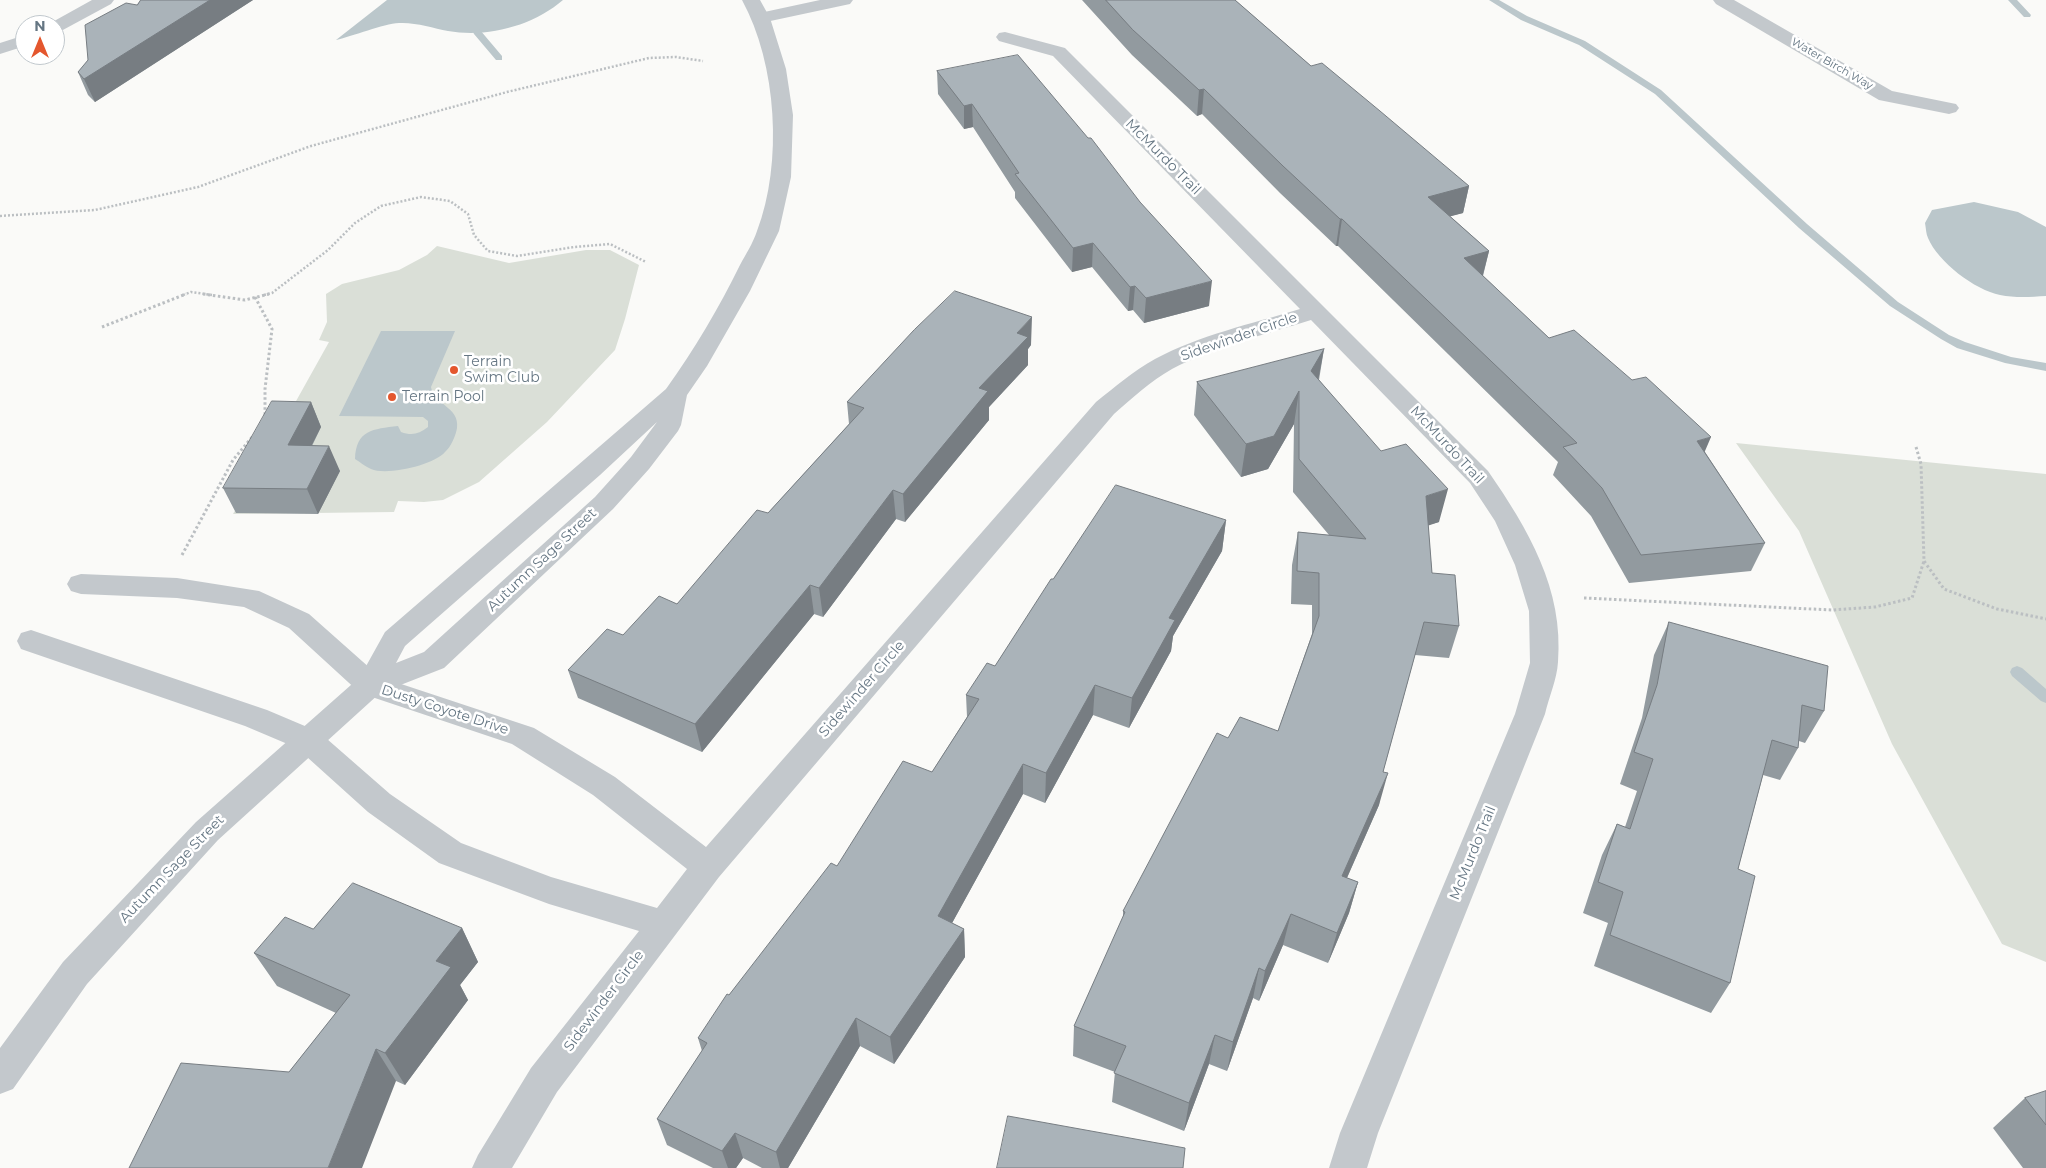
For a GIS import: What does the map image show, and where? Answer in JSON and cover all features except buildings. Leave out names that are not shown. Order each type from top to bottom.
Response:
[{"type":"street","points":[[65,22],[105,0]]},
{"type":"street","points":[[756,9],[844,0]]},
{"type":"street","name":"Water Birch Way","points":[[1722,0],[1886,96],[1948,108]]},
{"type":"street","name":"Autumn Sage Street","points":[[0,1076],[75,973],[207,831],[370,685],[395,639],[584,476],[645,419],[675,394],[695,366],[739,291],[768,231],[781,177],[784,115],[776,69],[756,9]]},
{"type":"street","name":"McMurdo Trail","points":[[1005,37],[1059,52],[1479,476],[1507,519],[1530,565],[1543,610],[1544,663],[1530,714],[1359,1133],[1348,1168]]},
{"type":"street","points":[[0,49],[15,44]]},
{"type":"street","name":"Sidewinder Circle","points":[[491,1168],[544,1080],[708,866],[1105,408],[1131,385],[1164,364],[1205,346],[1317,312]]},
{"type":"street","name":"Autumn Sage Street","points":[[370,685],[434,660],[604,503],[640,463],[669,425],[675,394]]},
{"type":"street","name":"Dusty Coyote Drive","points":[[81,584],[177,588],[249,598],[299,621],[370,685],[523,736],[604,786],[708,866]]},
{"type":"street","points":[[31,641],[256,718],[308,740],[379,803],[450,853],[549,890],[663,924]]},
{"type":"path","points":[[0,216],[95,210],[198,187],[312,146],[507,92],[649,58],[676,57],[703,60]]},
{"type":"path","points":[[102,327],[191,292],[245,300],[272,293],[328,250],[355,223],[381,206],[421,197],[450,201],[468,214],[474,235],[488,250],[517,256],[574,247],[610,244],[646,262]]},
{"type":"path","points":[[255,297],[272,329],[265,389],[265,421]]},
{"type":"path","points":[[179,560],[234,460],[255,434]]},
{"type":"path","points":[[1584,598],[1832,610],[1875,607],[1912,598],[1924,561],[1921,464],[1916,447]]},
{"type":"path","points":[[1924,561],[1944,589],[1997,609],[2046,619]]},
{"type":"shaded area","points":[[387,0],[563,0],[538,17],[509,28],[494,31],[463,33],[418,24],[399,23],[336,40]]},
{"type":"shaded area","points":[[1974,202],[2018,212],[2046,227],[2046,296],[2011,297],[1990,292],[1958,274],[1933,247],[1926,233],[1925,223],[1932,210]]},
{"type":"shaded area","name":"Terrain Swim Club","points":[[437,246],[509,263],[586,250],[610,250],[639,265],[615,350],[547,422],[479,482],[443,500],[424,502],[398,501],[394,512],[233,514],[329,342],[319,340],[327,322],[326,294],[342,284],[399,270],[427,255]]},
{"type":"shaded area","name":"Terrain Pool","points":[[381,331],[455,331],[431,387],[437,398],[455,415],[457,428],[453,441],[445,452],[431,461],[410,468],[388,471],[371,469],[355,459],[356,449],[362,437],[374,430],[398,426],[401,432],[415,434],[428,427],[428,421],[423,417],[339,416]]},
{"type":"shaded area","points":[[1736,443],[2046,474],[2046,962],[2002,944],[1892,744],[1799,531]]},
{"type":"waterway","points":[[1493,0],[1524,18],[1582,43],[1658,92],[1803,226],[1894,304],[1945,337],[1961,345],[2009,360],[2046,367]]},
{"type":"waterway","points":[[2012,0],[2027,15]]},
{"type":"waterway","points":[[477,32],[499,58]]},
{"type":"waterway","points":[[2017,672],[2046,697]]},
{"type":"place","name":"Terrain Swim Club","points":[[454,370]]},
{"type":"place","name":"Terrain Pool","points":[[392,397]]}]
